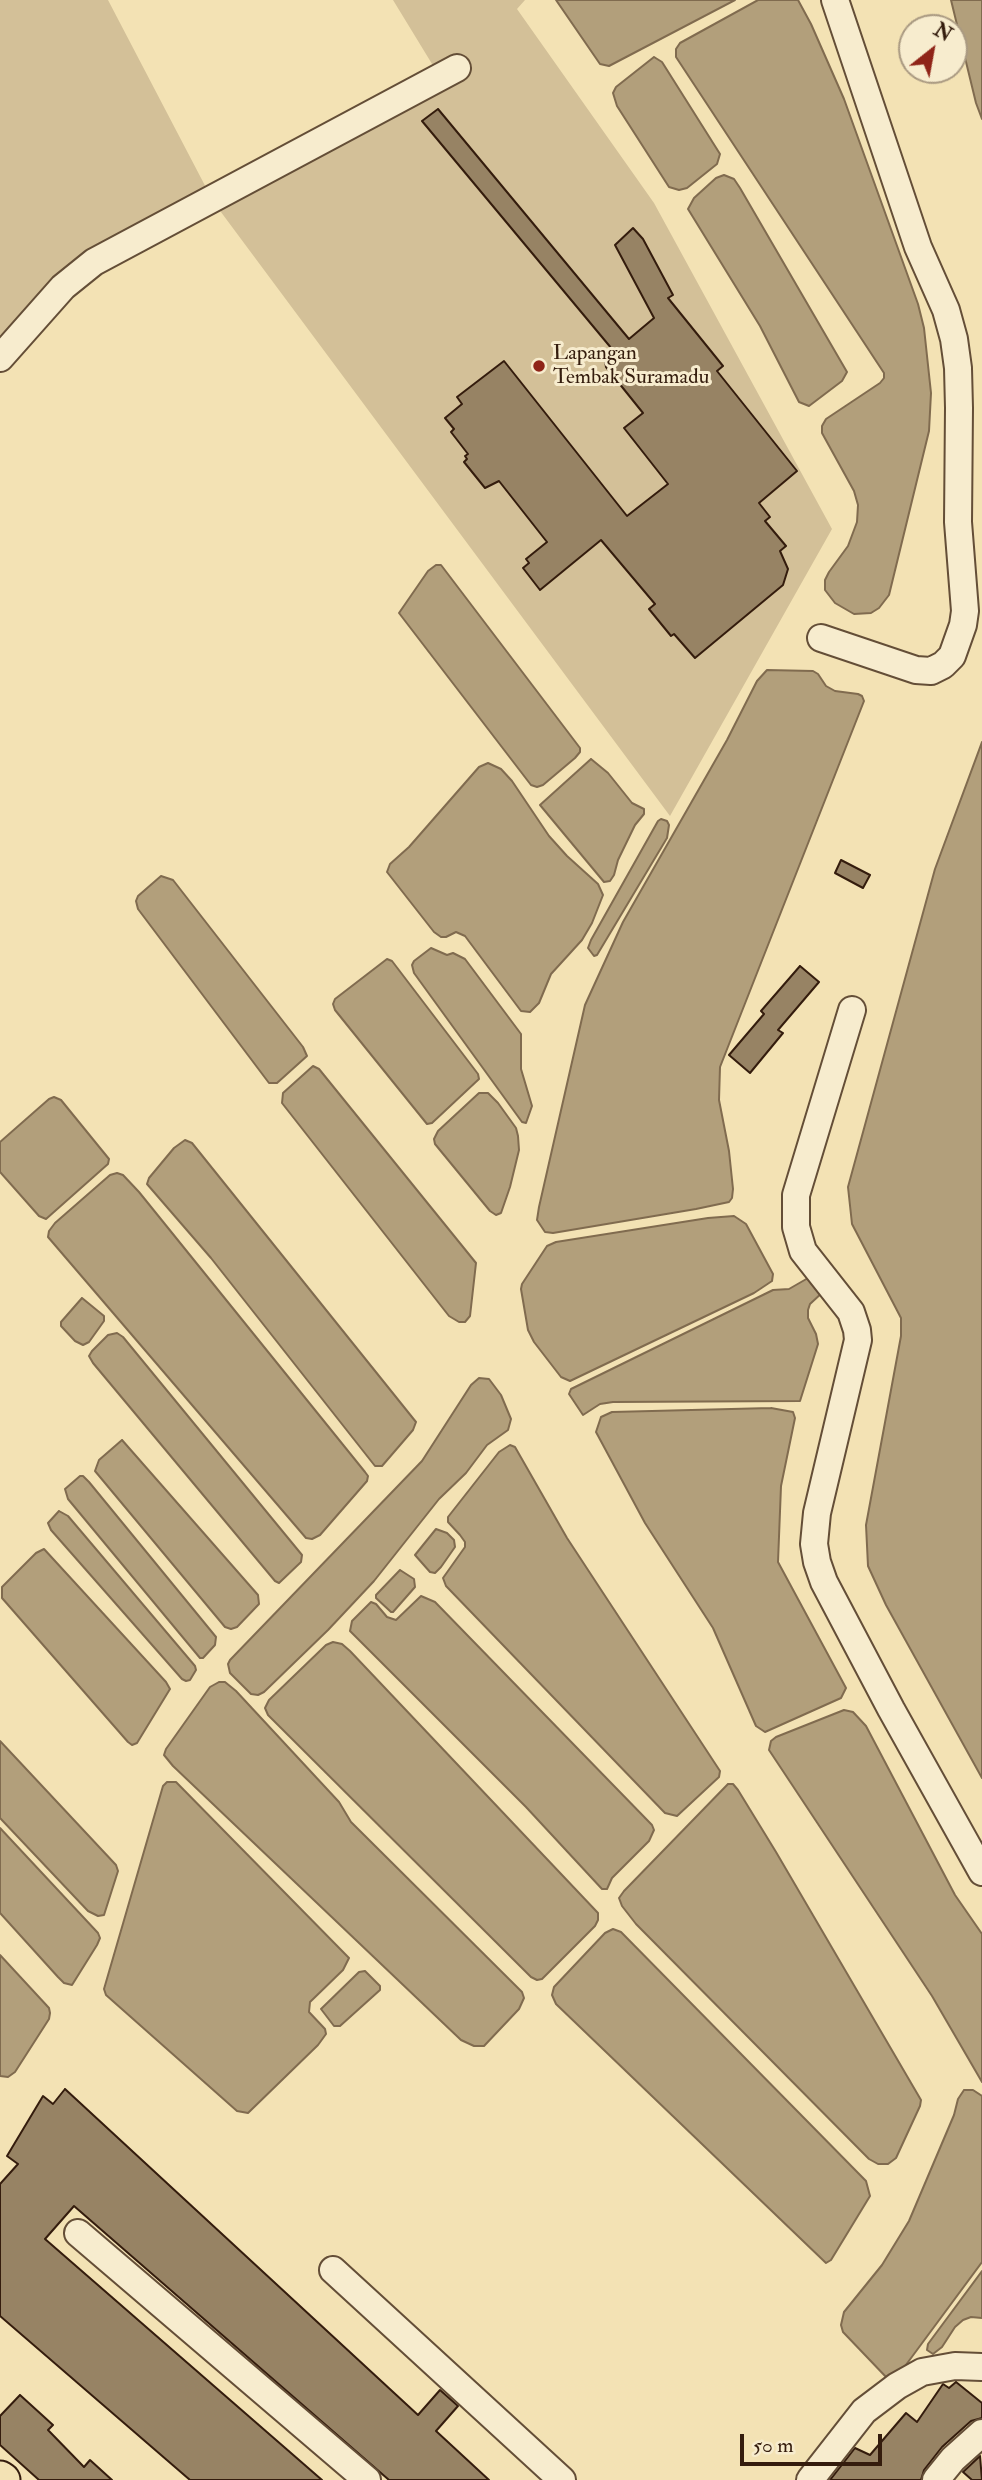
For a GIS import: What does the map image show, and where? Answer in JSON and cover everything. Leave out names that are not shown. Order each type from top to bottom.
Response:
[{"type":"street","points":[[821,638],[916,670],[931,671],[952,656],[965,611],[958,522],[959,408],[954,339],[946,310],[918,247],[835,0]]},
{"type":"street","points":[[0,358],[63,287],[94,262],[457,68]]},
{"type":"street","points":[[852,1010],[796,1195],[796,1227],[803,1251],[851,1312],[858,1330],[858,1340],[817,1513],[814,1544],[824,1582],[982,1872]]},
{"type":"street","points":[[78,2233],[366,2480]]},
{"type":"street","points":[[333,2270],[562,2480]]},
{"type":"street","points":[[810,2480],[864,2411],[897,2386],[922,2372],[955,2366],[982,2367]]},
{"type":"street","points":[[936,2480],[953,2459],[982,2433]]},
{"type":"shaded area","name":"Lapangan Tembak Suramadu","points":[[0,0],[108,0],[212,199],[440,77],[393,0],[525,0],[517,9],[654,203],[832,529],[670,816],[212,200],[94,262],[0,358]]},
{"type":"shaded area","points":[[556,0],[735,0],[609,66],[600,64]]},
{"type":"shaded area","points":[[758,0],[798,0],[811,24],[844,99],[918,304],[924,328],[931,393],[929,431],[889,595],[879,608],[871,613],[854,614],[835,603],[825,590],[825,580],[829,572],[848,546],[857,522],[858,505],[854,491],[822,433],[822,426],[826,419],[880,383],[884,373],[676,57],[676,49],[680,43]]},
{"type":"shaded area","points":[[951,0],[982,0],[982,119],[968,70],[968,14],[954,14]]},
{"type":"shaded area","points":[[654,57],[662,62],[720,154],[717,164],[687,188],[679,190],[669,187],[617,106],[613,93],[616,87]]},
{"type":"shaded area","points":[[724,175],[734,179],[740,188],[847,372],[842,381],[809,406],[799,402],[760,326],[688,209],[694,198],[716,178]]},
{"type":"shaded area","points":[[441,565],[580,748],[575,758],[543,785],[531,785],[399,613],[428,571]]},
{"type":"shaded area","points":[[767,670],[813,671],[826,686],[835,691],[858,694],[864,701],[720,1067],[719,1100],[729,1151],[732,1198],[729,1202],[696,1209],[553,1233],[545,1232],[537,1220],[539,1207],[585,1005],[623,922],[727,740],[757,681]]},
{"type":"shaded area","points":[[982,742],[982,1778],[886,1605],[868,1566],[866,1525],[901,1336],[901,1318],[852,1224],[848,1187],[935,869]]},
{"type":"shaded area","points":[[591,759],[608,773],[632,803],[644,809],[644,814],[635,825],[618,860],[614,875],[610,881],[604,882],[540,805]]},
{"type":"shaded area","points":[[488,763],[501,769],[512,781],[549,836],[598,884],[603,895],[582,940],[551,974],[539,1003],[530,1012],[521,1011],[465,936],[456,932],[441,937],[434,932],[387,872],[390,864],[409,847],[479,767]]},
{"type":"shaded area","points":[[661,819],[669,825],[667,838],[594,956],[588,948],[591,940]]},
{"type":"shaded area","points":[[161,876],[173,880],[303,1047],[307,1056],[277,1083],[269,1083],[138,909],[138,896]]},
{"type":"shaded area","points":[[431,948],[465,959],[521,1034],[521,1069],[532,1106],[526,1123],[522,1122],[414,973],[414,961]]},
{"type":"shaded area","points":[[387,959],[392,961],[478,1074],[479,1079],[432,1123],[427,1124],[335,1010],[333,1004],[335,999]]},
{"type":"shaded area","points":[[313,1066],[319,1069],[476,1263],[470,1316],[465,1322],[459,1322],[449,1316],[282,1103],[283,1093]]},
{"type":"shaded area","points":[[479,1093],[488,1093],[498,1103],[516,1128],[518,1136],[519,1150],[510,1187],[501,1213],[496,1215],[435,1144],[434,1139],[438,1131]]},
{"type":"shaded area","points":[[54,1097],[61,1100],[109,1159],[108,1164],[46,1219],[39,1216],[0,1172],[0,1142]]},
{"type":"shaded area","points":[[185,1140],[192,1143],[416,1422],[413,1430],[382,1466],[375,1466],[211,1258],[147,1184],[174,1148]]},
{"type":"shaded area","points":[[110,1175],[123,1175],[139,1192],[368,1476],[367,1481],[320,1535],[312,1539],[306,1538],[48,1237],[55,1223]]},
{"type":"shaded area","points":[[734,1216],[746,1224],[773,1274],[772,1281],[754,1293],[570,1381],[561,1377],[534,1342],[528,1330],[521,1289],[547,1246],[556,1242]]},
{"type":"shaded area","points":[[815,1274],[824,1291],[810,1304],[808,1318],[818,1344],[800,1401],[613,1402],[600,1404],[583,1415],[569,1394],[571,1389],[773,1290],[789,1289]]},
{"type":"shaded area","points":[[82,1298],[104,1316],[104,1321],[89,1342],[83,1345],[75,1341],[61,1326],[61,1322]]},
{"type":"shaded area","points":[[117,1333],[302,1555],[301,1562],[279,1583],[93,1363],[89,1356],[92,1351],[108,1335]]},
{"type":"shaded area","points":[[479,1378],[489,1379],[501,1395],[511,1419],[508,1430],[487,1445],[466,1473],[439,1499],[374,1581],[328,1630],[264,1692],[251,1694],[230,1673],[230,1660],[422,1461],[471,1385]]},
{"type":"shaded area","points":[[771,1408],[793,1412],[795,1418],[781,1486],[778,1562],[846,1688],[841,1698],[765,1732],[756,1726],[713,1628],[645,1523],[596,1432],[601,1417],[612,1412]]},
{"type":"shaded area","points":[[122,1440],[258,1595],[259,1604],[237,1627],[225,1627],[95,1471],[99,1460]]},
{"type":"shaded area","points":[[510,1445],[515,1447],[567,1538],[720,1771],[719,1777],[677,1816],[665,1813],[446,1586],[443,1578],[465,1547],[465,1542],[448,1522],[448,1517],[499,1452]]},
{"type":"shaded area","points":[[80,1476],[89,1482],[216,1637],[215,1645],[203,1658],[200,1658],[68,1499],[65,1489]]},
{"type":"shaded area","points":[[59,1511],[68,1516],[195,1666],[196,1670],[190,1680],[182,1679],[51,1530],[48,1523]]},
{"type":"shaded area","points":[[436,1529],[447,1533],[454,1540],[455,1547],[435,1573],[430,1572],[415,1555]]},
{"type":"shaded area","points":[[44,1549],[170,1689],[137,1743],[132,1745],[128,1742],[2,1598],[2,1587],[36,1553]]},
{"type":"shaded area","points":[[400,1570],[414,1579],[415,1587],[391,1612],[376,1595]]},
{"type":"shaded area","points":[[421,1596],[435,1602],[652,1825],[654,1830],[649,1841],[612,1878],[607,1889],[602,1889],[526,1807],[350,1631],[352,1621],[371,1602],[387,1617],[396,1620]]},
{"type":"shaded area","points":[[333,1642],[342,1644],[350,1651],[598,1913],[595,1926],[542,1979],[531,1977],[268,1715],[265,1708],[269,1700],[326,1645]]},
{"type":"shaded area","points":[[225,1682],[236,1691],[339,1802],[351,1822],[522,1992],[524,1998],[519,2009],[484,2046],[474,2046],[461,2040],[164,1755],[210,1687]]},
{"type":"shaded area","points":[[844,1710],[853,1712],[866,1726],[955,1895],[982,1934],[982,2082],[932,1996],[769,1750],[771,1741],[776,1737]]},
{"type":"shaded area","points":[[0,1741],[116,1865],[118,1871],[104,1915],[98,1916],[88,1911],[0,1818]]},
{"type":"shaded area","points":[[167,1782],[176,1782],[349,1958],[343,1970],[310,2002],[309,2012],[325,2029],[326,2034],[248,2113],[237,2111],[106,1995],[104,1989],[163,1786]]},
{"type":"shaded area","points":[[728,1784],[733,1784],[738,1790],[776,1852],[921,2100],[896,2158],[888,2164],[878,2164],[869,2159],[636,1924],[622,1906],[619,1898],[624,1891]]},
{"type":"shaded area","points":[[0,1828],[98,1933],[100,1938],[97,1945],[72,1985],[64,1983],[58,1977],[0,1913]]},
{"type":"shaded area","points":[[613,1929],[621,1932],[866,2181],[870,2196],[831,2260],[826,2263],[556,2004],[552,1995],[554,1987],[605,1933]]},
{"type":"shaded area","points":[[0,1955],[49,2008],[50,2013],[49,2019],[15,2072],[8,2077],[0,2076]]},
{"type":"shaded area","points":[[365,1971],[380,1986],[380,1990],[340,2026],[334,2026],[321,2009],[359,1972]]},
{"type":"shaded area","points":[[964,2090],[973,2090],[982,2096],[982,2262],[897,2377],[887,2378],[843,2332],[841,2325],[844,2312],[882,2265],[909,2221]]},
{"type":"shaded area","points":[[982,2271],[982,2318],[971,2317],[963,2320],[942,2347],[933,2354],[927,2350],[928,2344]]},
{"type":"building","points":[[438,109],[629,339],[654,318],[615,245],[633,228],[643,239],[673,295],[668,298],[723,366],[717,371],[797,471],[759,503],[770,517],[765,521],[786,546],[780,551],[788,569],[783,585],[695,658],[674,634],[671,636],[649,609],[655,604],[601,540],[540,590],[523,568],[529,563],[526,559],[547,542],[499,481],[485,488],[464,462],[468,454],[451,432],[454,429],[445,418],[462,404],[457,397],[504,361],[627,516],[668,484],[624,428],[643,413],[606,367],[605,361],[612,349],[422,121]]},
{"type":"building","points":[[841,860],[870,875],[863,888],[835,873]]},
{"type":"building","points":[[800,966],[819,982],[778,1030],[783,1033],[750,1073],[729,1055],[764,1014],[761,1011]]},
{"type":"building","points":[[65,2089],[418,2415],[440,2390],[458,2406],[436,2431],[489,2480],[389,2480],[74,2206],[45,2239],[322,2480],[190,2480],[0,2316],[0,2184],[18,2164],[7,2156],[43,2096],[53,2104]]},
{"type":"building","points":[[956,2382],[982,2403],[982,2418],[971,2421],[942,2447],[924,2470],[921,2480],[830,2480],[855,2448],[870,2455],[906,2413],[917,2422],[943,2384],[949,2388]]},
{"type":"building","points":[[20,2395],[53,2425],[48,2430],[84,2467],[90,2460],[112,2480],[39,2480],[0,2445],[0,2416]]},
{"type":"building","points":[[980,2456],[982,2480],[972,2480],[963,2472]]},
{"type":"place","name":"Lapangan Tembak Suramadu","points":[[539,366]]}]
